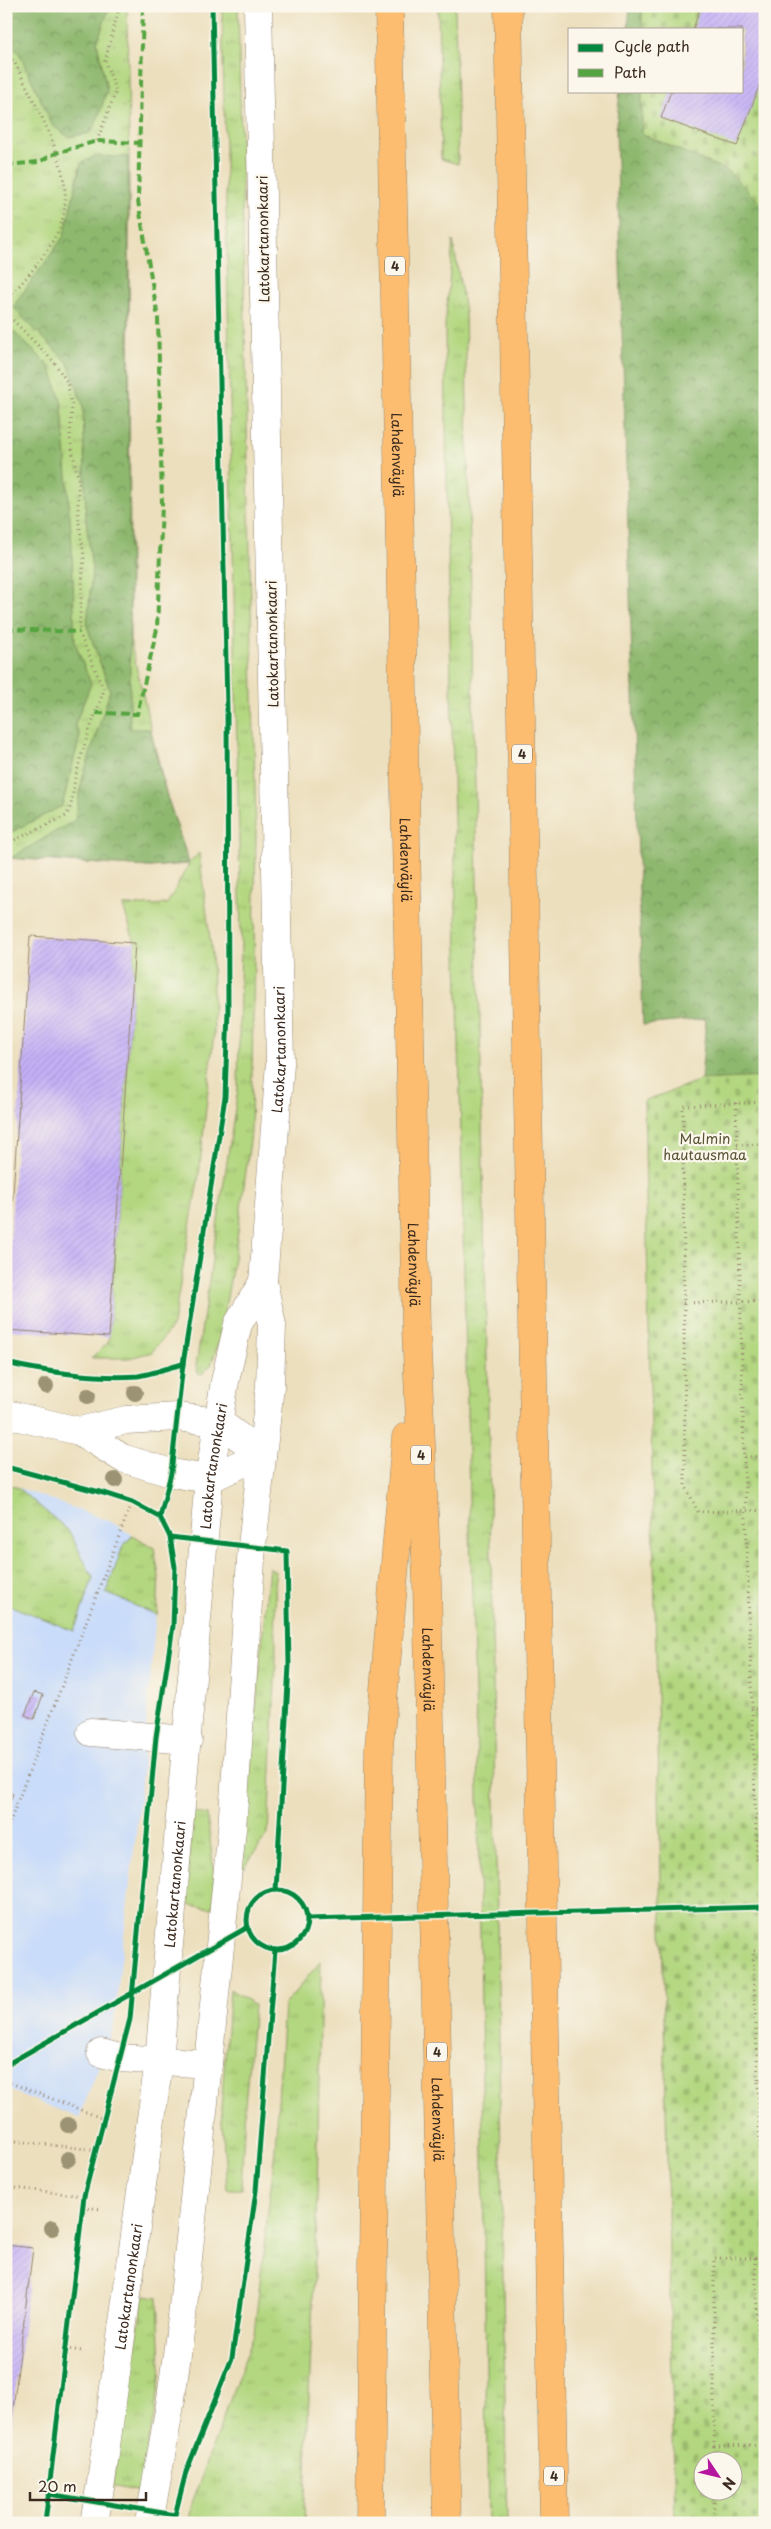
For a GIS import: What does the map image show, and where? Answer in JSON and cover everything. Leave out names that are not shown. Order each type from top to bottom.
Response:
[{"type":"highway","name":"Lahdenväylä","points":[[389,6],[416,1328],[427,1581],[447,2523]]},
{"type":"highway","name":"4","points":[[508,6],[554,2523]]},
{"type":"highway","points":[[370,2523],[379,1747],[416,1328]]},
{"type":"highway","points":[[553,2430],[562,2523]]},
{"type":"street","name":"Latokartanonkaari","points":[[149,2523],[171,2400],[182,2317],[232,1829],[252,1546],[270,1386],[272,1325],[263,1282],[280,1063],[258,6]]},
{"type":"street","name":"Latokartanonkaari","points":[[94,2523],[159,2061],[188,1740],[202,1539],[209,1479],[218,1422],[238,1324],[263,1282]]},
{"type":"street","points":[[6,1414],[79,1432],[122,1458],[171,1473],[209,1479],[262,1454],[218,1422],[177,1417],[126,1420],[79,1432]]},
{"type":"street","points":[[91,1732],[188,1740]]},
{"type":"street","points":[[101,2053],[120,2058],[208,2064]]},
{"type":"path","points":[[97,141],[116,91],[105,61],[119,8]]},
{"type":"path","points":[[6,52],[15,63],[53,145],[63,174],[66,201],[59,229],[20,285],[6,300]]},
{"type":"path","points":[[6,313],[54,362],[67,382],[70,398],[70,438],[78,479],[78,516],[84,556],[79,632],[104,690],[80,761],[71,809],[66,816],[6,844]]},
{"type":"path","points":[[765,1102],[683,1106],[685,1485],[698,1512],[765,1510]]},
{"type":"path","points":[[736,1103],[744,1457],[757,1859],[765,1859]]},
{"type":"path","points":[[737,1145],[765,1144]]},
{"type":"path","points":[[684,1303],[765,1301]]},
{"type":"path","points":[[744,1457],[765,1456]]},
{"type":"path","points":[[124,1499],[139,1506]]},
{"type":"path","points":[[6,1832],[132,1502]]},
{"type":"path","points":[[752,1709],[765,1709]]},
{"type":"path","points":[[714,2452],[714,2258],[764,2258],[753,1950],[765,1950]]},
{"type":"path","points":[[6,2080],[104,2119]]},
{"type":"path","points":[[758,2080],[765,2080]]},
{"type":"path","points":[[6,2140],[96,2150]]},
{"type":"path","points":[[6,2187],[84,2196]]},
{"type":"path","points":[[83,2207],[102,2209]]},
{"type":"path","points":[[755,2258],[765,2506]]},
{"type":"path","points":[[65,2349],[82,2352]]},
{"type":"path","points":[[714,2446],[763,2445]]},
{"type":"path","points":[[714,2502],[714,2523]]},
{"type":"shaded area","points":[[6,1483],[111,1522],[154,1548],[159,1576],[139,1807],[113,2030],[79,2118],[6,2089]]},
{"type":"green space","points":[[6,6],[127,6],[130,640],[166,793],[189,863],[199,853],[212,954],[214,1033],[199,1174],[173,1325],[152,1352],[129,1358],[91,1358],[108,1343],[109,1337],[135,943],[123,906],[167,904],[189,864],[150,867],[6,858]]},
{"type":"green space","points":[[6,6],[110,6],[97,42],[107,90],[97,121],[90,133],[69,137],[53,126],[19,53],[6,41]]},
{"type":"green space","points":[[222,6],[238,6],[256,833],[251,1133],[235,1253],[219,1341],[211,1365],[202,1374],[198,1373],[196,1366],[238,1089],[241,940]]},
{"type":"green space","points":[[438,6],[455,6],[458,164],[441,159]]},
{"type":"green space","points":[[630,6],[642,6],[642,28],[628,28]]},
{"type":"green space","points":[[642,6],[765,6],[765,208],[728,171],[642,134],[642,92],[744,92],[744,28],[642,28]]},
{"type":"green space","points":[[620,92],[642,92],[642,134],[728,171],[765,208],[765,1077],[701,1080],[706,1019],[643,1025],[616,130]]},
{"type":"green space","points":[[96,156],[128,157],[130,729],[149,729],[166,793],[189,863],[150,867],[11,858],[75,820],[82,780],[110,691],[87,626],[92,570],[86,520],[83,405],[68,363],[13,307],[64,236],[81,163]]},
{"type":"green space","points":[[453,241],[465,312],[490,1500],[507,2523],[488,2523],[478,1789],[469,1498],[447,501],[445,325]]},
{"type":"green space","points":[[6,324],[50,367],[62,404],[72,547],[75,643],[91,684],[75,724],[80,736],[62,806],[6,835]]},
{"type":"green space","name":"Malmin hautausmaa","points":[[765,1077],[765,2523],[675,2523],[644,1101],[701,1080]]},
{"type":"green space","points":[[6,1483],[18,1488],[69,1531],[93,1578],[74,1631],[6,1604]]},
{"type":"green space","points":[[133,1535],[154,1548],[159,1576],[157,1615],[106,1593],[123,1546]]},
{"type":"green space","points":[[269,1567],[275,1572],[276,1661],[268,1834],[241,1872]]},
{"type":"green space","points":[[192,1812],[207,1815],[215,1881],[213,1908],[186,1905]]},
{"type":"green space","points":[[321,1961],[317,2197],[304,2523],[189,2523],[192,2503],[254,2334],[275,2150],[284,2005]]},
{"type":"green space","points":[[230,1989],[254,2005],[245,2105],[241,2189],[227,2189],[221,2109]]},
{"type":"green space","points":[[144,2295],[158,2297],[161,2365],[159,2389],[140,2492],[112,2486]]},
{"type":"building","points":[[701,6],[765,6],[765,70],[737,146],[661,118],[671,92],[744,92],[744,28],[693,28]]},
{"type":"building","points":[[30,936],[135,943],[109,1337],[6,1330],[6,1300]]},
{"type":"building","points":[[34,1692],[43,1695],[34,1719],[25,1715]]},
{"type":"building","points":[[6,1791],[13,1794],[6,1811]]},
{"type":"building","points":[[6,2245],[33,2248],[7,2457],[6,2457]]},
{"type":"marked path","points":[[96,713],[137,714],[157,629],[162,504],[158,318],[138,201],[143,6]]},
{"type":"marked path","points":[[6,165],[39,162],[56,153],[97,141],[139,143]]},
{"type":"marked path","points":[[6,629],[79,632]]},
{"type":"cycle path","points":[[160,1517],[171,1473],[183,1364],[225,1097],[228,1010],[227,708],[212,6]]},
{"type":"cycle path","points":[[6,1363],[71,1374],[122,1377],[144,1375],[183,1364]]},
{"type":"cycle path","points":[[6,1467],[132,1502],[160,1517],[170,1537],[175,1567],[173,1626],[156,1737],[130,2019],[84,2196],[45,2523]]},
{"type":"cycle path","points":[[170,1537],[287,1551],[289,1666],[276,1890]]},
{"type":"cycle path","points":[[277,1890],[293,1895],[298,1899],[302,1904],[307,1920],[302,1936],[298,1941],[293,1945],[277,1950],[261,1945],[256,1941],[252,1936],[247,1920],[252,1904],[256,1899],[261,1895],[277,1890]]},
{"type":"cycle path","points":[[307,1919],[765,1907]]},
{"type":"cycle path","points":[[6,2065],[248,1927]]},
{"type":"cycle path","points":[[48,2494],[175,2515],[186,2472],[232,2358],[256,2191],[275,1950]]}]
